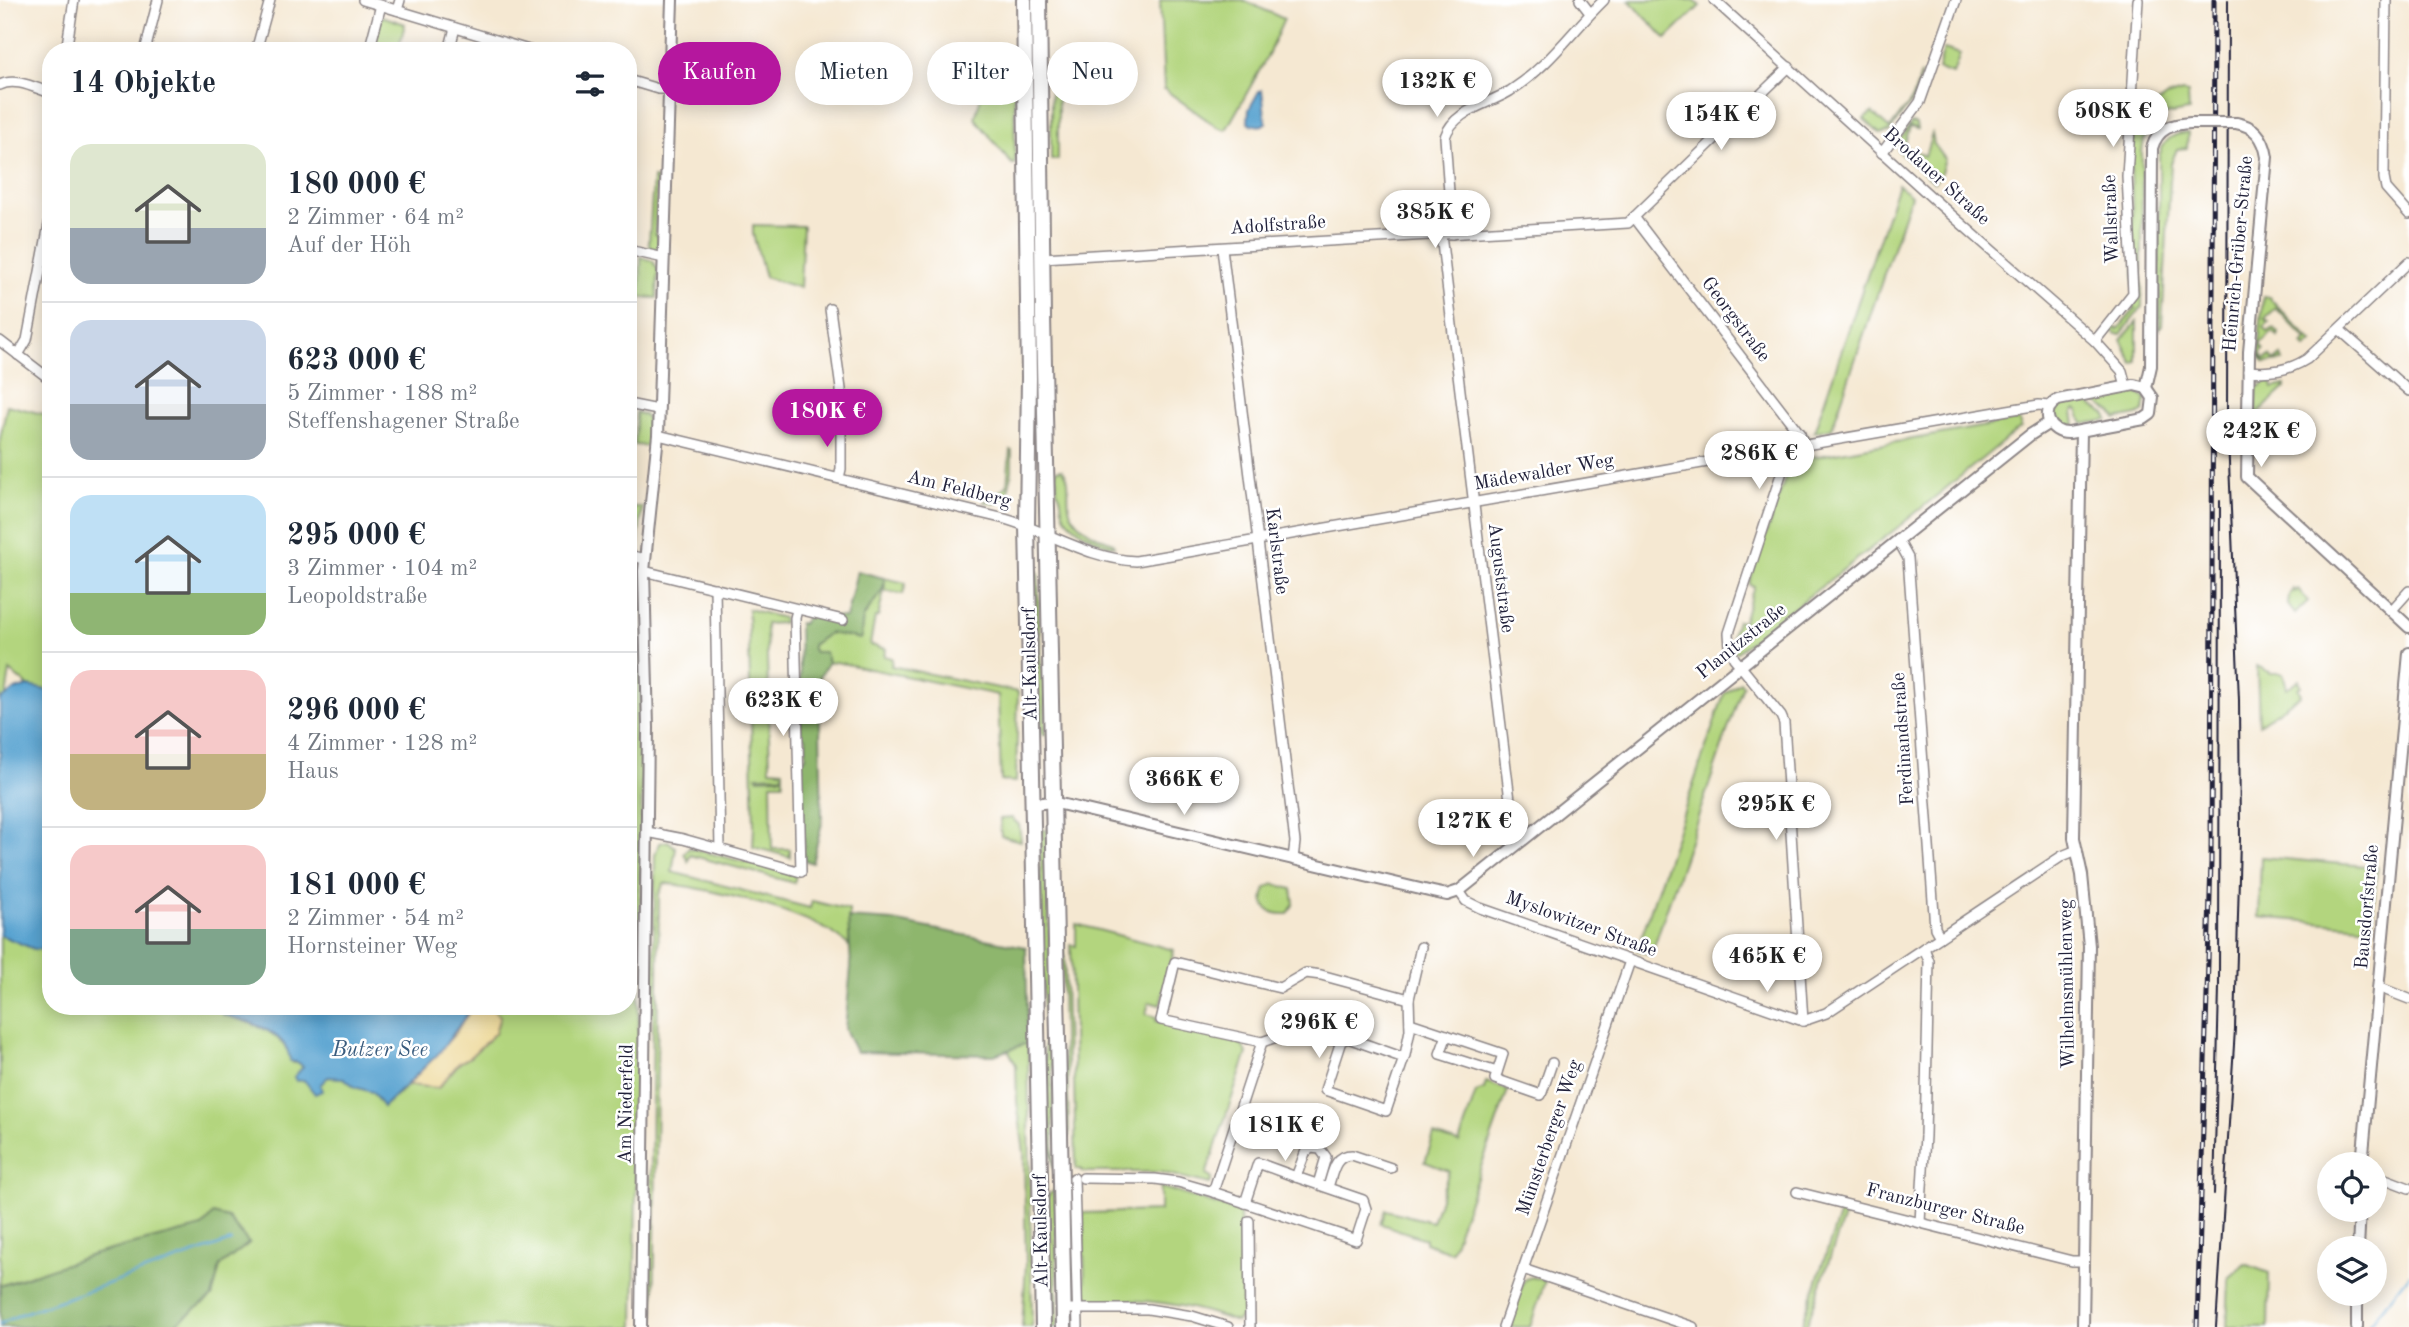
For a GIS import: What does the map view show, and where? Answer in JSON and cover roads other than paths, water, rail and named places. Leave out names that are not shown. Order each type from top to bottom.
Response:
[{"type":"main road","name":"Alt-Kaulsdorf","points":[[1024,0],[1029,378],[1027,525],[1043,1327]]},
{"type":"main road","name":"Alt-Kaulsdorf","points":[[1040,0],[1052,802],[1070,1308],[1064,1327]]},
{"type":"street","points":[[67,42],[74,0]]},
{"type":"street","points":[[147,42],[158,0]]},
{"type":"street","points":[[258,42],[270,0]]},
{"type":"street","points":[[363,0],[502,42]]},
{"type":"street","points":[[397,10],[400,0]]},
{"type":"street","name":"Am Niederfeld","points":[[671,42],[672,0]]},
{"type":"street","points":[[1580,0],[1590,13]]},
{"type":"street","points":[[1452,234],[1445,137],[1450,125],[1460,115],[1498,98],[1529,79],[1558,52],[1604,0]]},
{"type":"street","name":"Brodauer Straße","points":[[1714,0],[2095,341],[2120,369],[2126,386]]},
{"type":"street","points":[[1882,153],[1920,102],[1956,0]]},
{"type":"street","name":"Wallstraße","points":[[2095,341],[2133,293],[2127,176],[2138,0]]},
{"type":"street","points":[[2386,0],[2384,178],[2386,188],[2409,214]]},
{"type":"street","points":[[371,42],[381,5]]},
{"type":"street","points":[[451,42],[455,28]]},
{"type":"street","points":[[1634,217],[1789,68]]},
{"type":"street","points":[[0,85],[16,82],[42,90]]},
{"type":"street","points":[[637,83],[658,89]]},
{"type":"street","name":"Am Niederfeld","points":[[641,1327],[648,728],[644,571],[658,435],[669,105]]},
{"type":"street","name":"Heinrich-Grüber-Straße","points":[[2081,431],[2144,419],[2151,414],[2154,403],[2152,393],[2146,387],[2151,366],[2152,148],[2157,137],[2173,124],[2245,124],[2258,134],[2265,145],[2267,157],[2248,371],[2245,464],[2247,477],[2409,627]]},
{"type":"street","name":"Adolfstraße","points":[[1042,258],[1628,223],[1634,217]]},
{"type":"street","name":"Georgstraße","points":[[1634,217],[1800,434],[1804,446]]},
{"type":"street","name":"Auguststraße","points":[[1441,235],[1514,833],[1520,841]]},
{"type":"street","name":"Karlstraße","points":[[1222,247],[1294,842],[1293,859]]},
{"type":"street","points":[[637,252],[664,258]]},
{"type":"street","points":[[2248,371],[2271,372],[2297,365],[2307,359],[2409,262]]},
{"type":"street","points":[[18,355],[27,340],[42,274]]},
{"type":"street","points":[[830,309],[842,389],[839,478]]},
{"type":"street","points":[[2340,330],[2409,391]]},
{"type":"street","points":[[0,341],[42,373]]},
{"type":"street","points":[[2081,431],[2063,433],[2052,428],[2049,423],[2049,407],[2058,400],[2126,386],[2146,387]]},
{"type":"street","name":"Mädewalder Weg","points":[[1048,534],[1095,555],[1127,561],[1151,560],[2037,405],[2049,407]]},
{"type":"street","points":[[637,406],[658,410]]},
{"type":"street","name":"Planitzstraße","points":[[1459,891],[2041,426],[2049,423]]},
{"type":"street","name":"Wilhelmsmühlenweg","points":[[2081,431],[2074,838],[2082,875],[2089,946],[2083,1327]]},
{"type":"street","name":"Am Feldberg","points":[[658,435],[1027,525],[1048,534]]},
{"type":"street","points":[[1785,449],[1786,459],[1729,633],[1732,654],[1784,723],[1803,1021],[1826,1013],[2062,856],[2077,850]]},
{"type":"street","name":"Ferdinandstraße","points":[[1898,540],[1908,558],[1935,928],[1940,937]]},
{"type":"street","points":[[637,557],[645,559]]},
{"type":"street","points":[[644,571],[843,620]]},
{"type":"street","points":[[715,588],[720,849]]},
{"type":"street","points":[[2391,611],[2409,591]]},
{"type":"street","points":[[647,832],[801,872],[795,618],[797,610]]},
{"type":"street","name":"Bausdorfstraße","points":[[2363,1152],[2409,653]]},
{"type":"street","points":[[1033,804],[1052,802],[1447,895],[1459,891]]},
{"type":"street","name":"Myslowitzer Straße","points":[[1459,891],[1471,904],[1803,1021]]},
{"type":"street","points":[[1341,1041],[1325,1090],[1386,1111],[1404,1058],[1410,1023],[1409,999],[1421,947]]},
{"type":"street","points":[[1920,1222],[1929,961],[1924,948]]},
{"type":"street","name":"Münsterberger Weg","points":[[1503,1327],[1630,961]]},
{"type":"street","points":[[1404,1058],[1348,1038],[1341,1041],[1301,1028],[1262,1042],[1161,1020],[1175,962],[1280,988],[1306,973],[1321,975],[1409,999]]},
{"type":"street","points":[[2378,987],[2409,999]]},
{"type":"street","points":[[1410,1023],[1503,1054],[1495,1079],[1541,1095],[1552,1063]]},
{"type":"street","points":[[1447,1035],[1440,1054],[1497,1072]]},
{"type":"street","points":[[1245,1203],[1258,1163],[1363,1200],[1366,1209],[1356,1240],[1245,1203],[1213,1192],[1262,1042]]},
{"type":"street","points":[[1296,1177],[1305,1153],[1311,1148],[1318,1148],[1324,1152],[1326,1160],[1318,1184]]},
{"type":"street","points":[[1328,1187],[1342,1156],[1352,1155],[1391,1168]]},
{"type":"street","name":"Alt-Kaulsdorf","points":[[1078,1327],[1070,1308],[1078,1178],[1155,1179],[1213,1192]]},
{"type":"street","points":[[2387,1180],[2409,1188]]},
{"type":"street","name":"Franzburger Straße","points":[[1797,1192],[2071,1261],[2084,1261]]},
{"type":"street","points":[[1249,1221],[1250,1327]]},
{"type":"street","points":[[1523,1269],[1693,1327]]},
{"type":"street","points":[[2357,1306],[2357,1327]]},
{"type":"street","points":[[1070,1308],[1148,1308],[1192,1316],[1228,1327]]},
{"type":"water","points":[[1262,90],[1266,123],[1255,125],[1248,122],[1249,109]]},
{"type":"water","points":[[28,686],[42,689],[42,949],[34,949],[0,935],[0,700],[15,690]]},
{"type":"water","name":"Butzer See","points":[[224,1015],[466,1015],[439,1053],[383,1107],[372,1092],[355,1087],[344,1078],[328,1077],[320,1085],[322,1091],[315,1094],[304,1080],[296,1081],[294,1077],[303,1067],[290,1061],[282,1042],[265,1029]]},
{"type":"waterway","points":[[0,1324],[21,1314],[231,1241]]},
{"type":"waterway","points":[[2369,1325],[2409,1274]]},
{"type":"tram line","points":[[2216,1327],[2235,1029],[2240,840],[2239,700],[2227,415],[2228,0]]},
{"type":"tram line","points":[[2214,1194],[2219,987],[2220,501]]},
{"type":"railway","points":[[2197,1327],[2211,862],[2214,0]]}]
